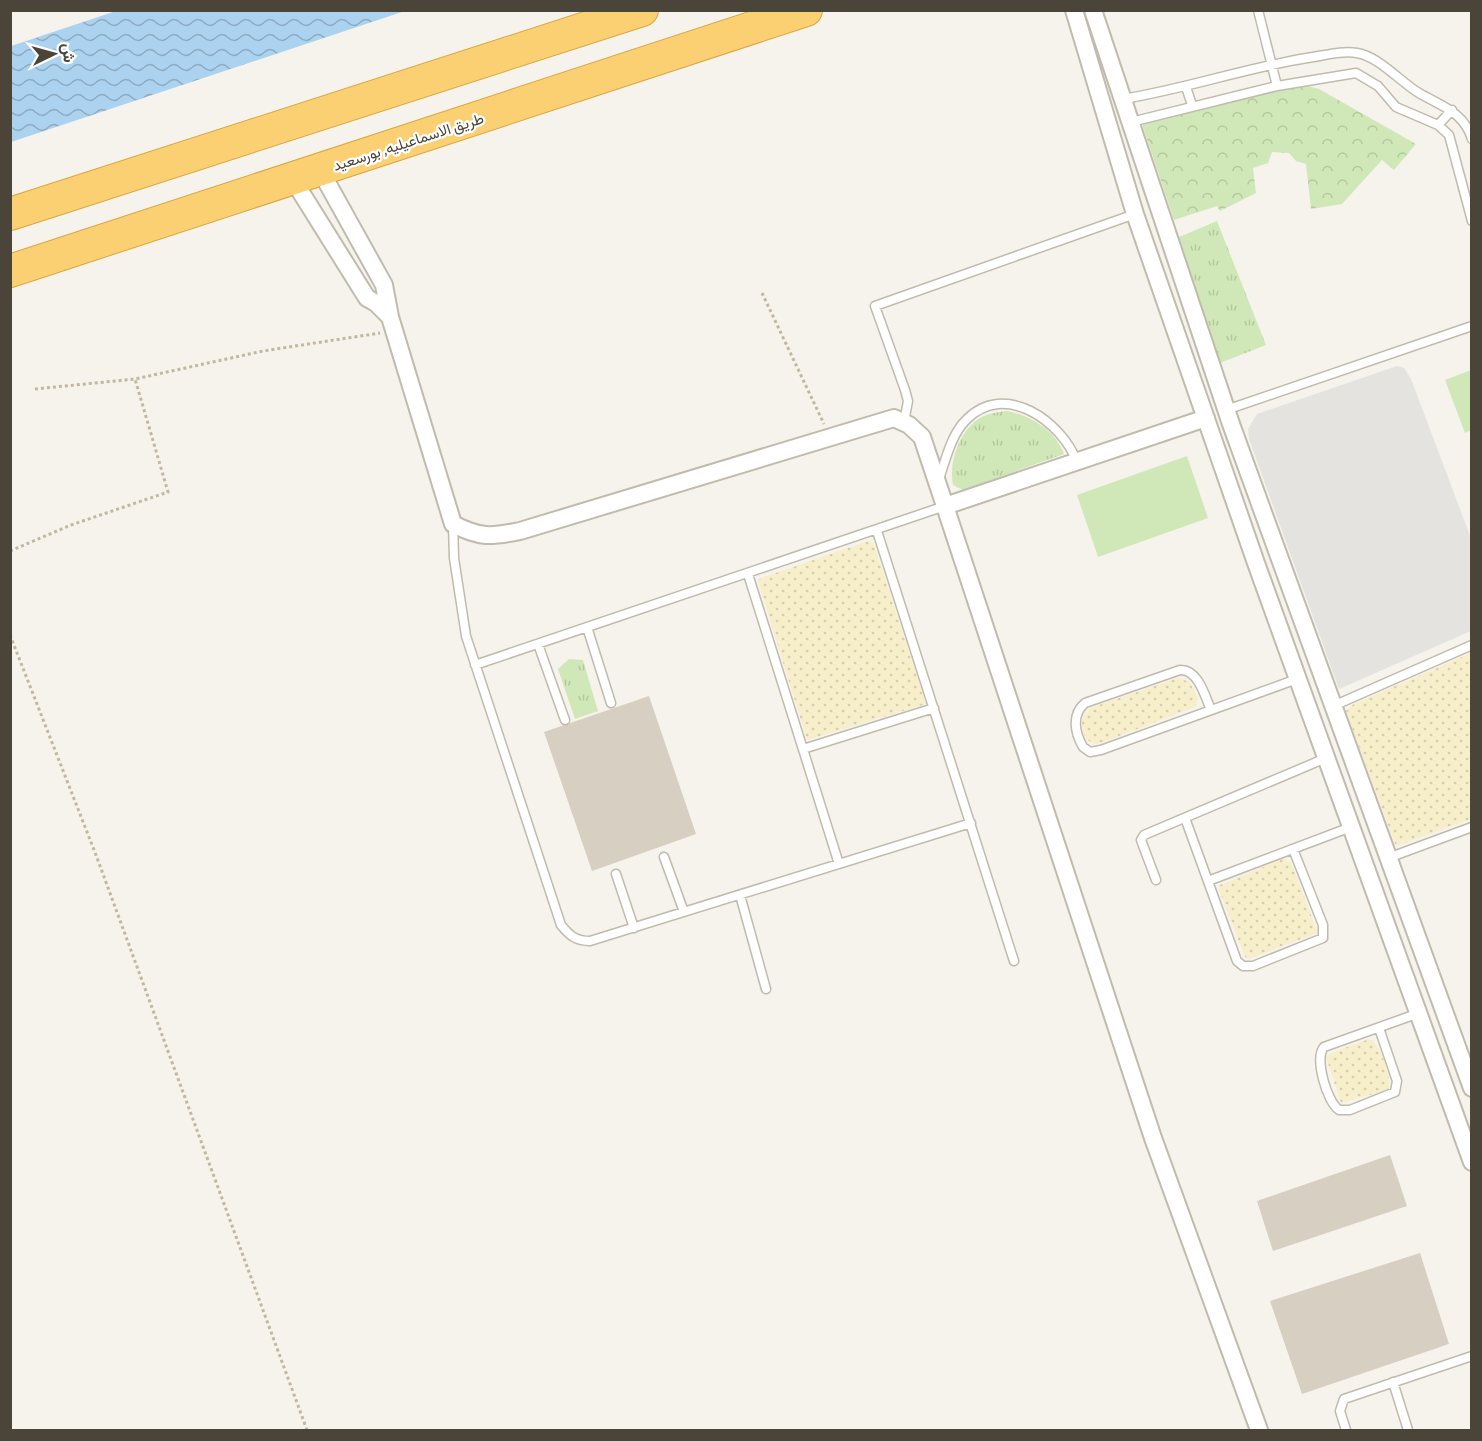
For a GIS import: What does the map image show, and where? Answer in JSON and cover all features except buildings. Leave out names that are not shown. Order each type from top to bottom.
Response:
[{"type":"highway","points":[[10,214],[642,10]]},
{"type":"highway","name":"طريق الاسماعيليه, بورسعيد","points":[[10,271],[806,10]]},
{"type":"street","points":[[1074,10],[1135,214],[1297,679],[1472,1162]]},
{"type":"street","points":[[1093,10],[1226,410],[1470,1078],[1443,1081]]},
{"type":"street","points":[[1111,129],[1131,122]]},
{"type":"street","points":[[306,174],[367,298],[376,303],[390,317]]},
{"type":"street","points":[[306,174],[384,285],[397,342],[453,524],[469,532],[490,537],[520,531],[894,418],[904,422],[921,437],[1153,1138],[1259,1431]]},
{"type":"street","points":[[945,506],[1226,410]]},
{"type":"street","points":[[1206,417],[1226,410]]},
{"type":"street","points":[[1256,563],[1278,555]]},
{"type":"street","points":[[1297,679],[1320,670]]},
{"type":"lane","points":[[1258,10],[1277,86]]},
{"type":"lane","points":[[1123,99],[1186,87],[1272,64],[1339,53],[1358,53],[1394,73],[1417,92],[1452,110],[1462,120],[1472,140]]},
{"type":"lane","points":[[1131,122],[1192,105],[1277,86],[1356,73],[1378,86],[1396,107],[1438,125],[1449,135],[1472,221]]},
{"type":"lane","points":[[1186,87],[1192,105]]},
{"type":"lane","points":[[1438,125],[1452,110]]},
{"type":"lane","points":[[904,422],[908,402],[875,306],[1135,214]]},
{"type":"lane","points":[[1226,410],[1472,326]]},
{"type":"lane","points":[[937,484],[959,430],[975,413],[993,406],[1014,405],[1039,415],[1063,436],[1071,446],[1077,462]]},
{"type":"lane","points":[[475,665],[878,531],[945,506]]},
{"type":"lane","points":[[453,524],[458,596],[475,665],[561,925],[569,935],[579,941],[590,941],[634,928],[970,823]]},
{"type":"lane","points":[[878,531],[1014,961]]},
{"type":"lane","points":[[748,574],[839,864]]},
{"type":"lane","points":[[587,627],[611,703]]},
{"type":"lane","points":[[538,644],[565,720]]},
{"type":"lane","points":[[1333,706],[1472,645]]},
{"type":"lane","points":[[1211,710],[1195,676],[1188,670],[1179,670],[1085,703],[1076,715],[1076,727],[1083,747],[1095,751],[1211,710],[1297,679]]},
{"type":"lane","points":[[803,749],[934,708]]},
{"type":"lane","points":[[1156,880],[1142,849],[1141,837],[1326,758]]},
{"type":"lane","points":[[1185,818],[1240,964],[1252,966],[1320,940],[1324,931],[1293,849]]},
{"type":"lane","points":[[1208,881],[1351,827]]},
{"type":"lane","points":[[1388,858],[1472,827]]},
{"type":"lane","points":[[664,857],[684,912]]},
{"type":"lane","points":[[616,874],[634,928]]},
{"type":"lane","points":[[740,895],[766,989]]},
{"type":"lane","points":[[1378,1028],[1397,1081],[1395,1092],[1350,1110],[1339,1110],[1332,1103],[1319,1063],[1320,1052],[1324,1047],[1419,1013]]},
{"type":"lane","points":[[1346,1431],[1340,1411],[1341,1402],[1472,1356]]},
{"type":"lane","points":[[1393,1382],[1408,1431]]},
{"type":"path","points":[[762,293],[817,405],[829,437]]},
{"type":"path","points":[[35,389],[135,379],[263,351],[373,332],[385,333],[397,342]]},
{"type":"path","points":[[10,551],[71,525],[168,492],[135,379]]},
{"type":"path","points":[[10,635],[96,855],[307,1431]]},
{"type":"green space","points":[[1304,85],[1319,89],[1416,144],[1394,170],[1382,160],[1342,204],[1311,209],[1306,164],[1296,161],[1289,153],[1272,152],[1268,163],[1253,168],[1256,193],[1220,211],[1217,206],[1174,220],[1141,121]]},
{"type":"green space","points":[[1217,221],[1266,345],[1220,363],[1179,237]]},
{"type":"green space","points":[[1471,370],[1471,430],[1465,433],[1445,380]]},
{"type":"green space","points":[[1007,411],[1025,416],[1041,425],[1055,438],[1064,454],[963,490],[953,485],[952,466],[963,436],[976,421],[984,416]]},
{"type":"green space","points":[[1187,456],[1208,518],[1098,557],[1077,495]]},
{"type":"green space","points":[[569,659],[583,660],[598,711],[575,719],[558,669]]},
{"type":"sand","points":[[868,541],[873,543],[875,548],[926,704],[807,740],[758,581]]},
{"type":"sand","points":[[1471,653],[1471,819],[1396,846],[1346,711],[1352,705]]},
{"type":"sand","points":[[1178,678],[1190,682],[1198,699],[1195,707],[1098,744],[1086,738],[1082,718],[1090,708]]},
{"type":"sand","points":[[1283,859],[1291,862],[1317,931],[1315,934],[1248,959],[1245,957],[1219,890],[1220,885]]},
{"type":"sand","points":[[1369,1039],[1377,1047],[1384,1062],[1389,1079],[1388,1090],[1341,1103],[1326,1057]]},
{"type":"shaded area","points":[[1397,366],[1404,368],[1411,379],[1471,538],[1471,631],[1339,689],[1249,439],[1248,429],[1257,414]]},
{"type":"water","points":[[116,11],[405,11],[11,142],[11,46]]}]
